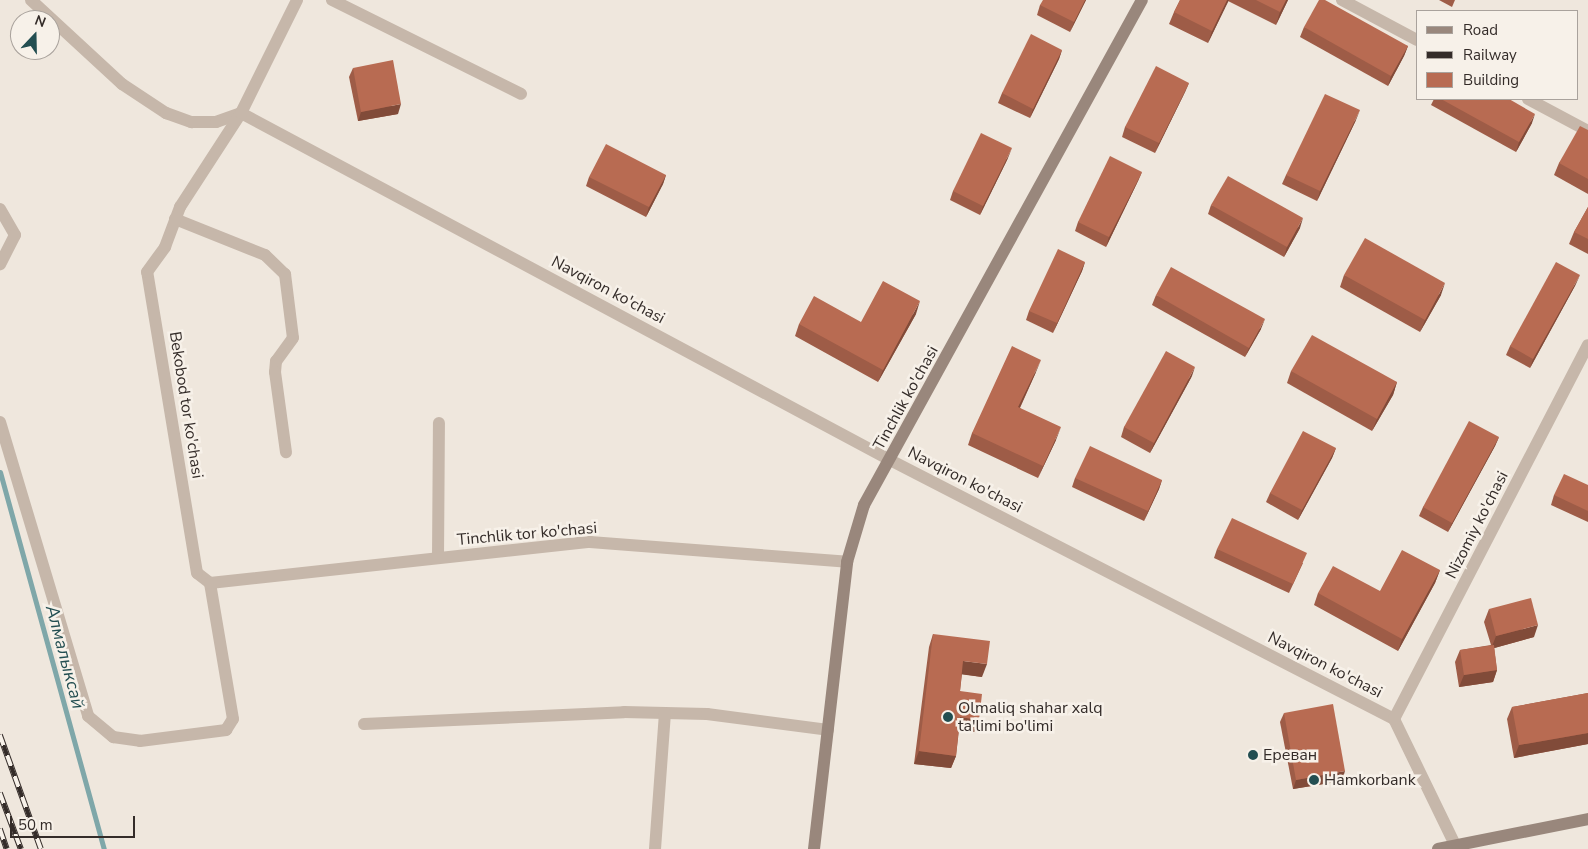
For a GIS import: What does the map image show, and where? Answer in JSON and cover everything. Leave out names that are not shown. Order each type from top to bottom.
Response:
[{"type":"main road","name":"Tinchlik ko'chasi","points":[[814,849],[847,562],[864,504],[890,460],[1142,0]]},
{"type":"main road","points":[[1438,849],[1456,848],[1588,818]]},
{"type":"street","points":[[32,0],[122,84],[166,113],[191,122],[216,122],[241,114]]},
{"type":"street","name":"Bekobod tor ko'chasi","points":[[0,422],[88,716],[113,738],[140,741],[226,730],[233,719],[210,583],[197,572],[147,272],[165,246],[175,218],[241,114],[297,0]]},
{"type":"street","points":[[332,0],[521,94]]},
{"type":"street","points":[[1342,0],[1416,39]]},
{"type":"street","points":[[1530,100],[1588,131]]},
{"type":"street","name":"Navqiron ko'chasi","points":[[241,114],[890,460],[1394,719]]},
{"type":"street","points":[[0,209],[15,235],[0,264]]},
{"type":"street","points":[[175,218],[266,255],[285,274],[293,338],[276,361],[275,372],[286,452]]},
{"type":"street","name":"Nizomiy ko'chasi","points":[[1394,719],[1588,345]]},
{"type":"street","points":[[438,558],[439,423]]},
{"type":"street","name":"Tinchlik tor ko'chasi","points":[[210,583],[590,542],[847,562]]},
{"type":"street","points":[[364,724],[665,713],[828,730]]},
{"type":"street","points":[[655,849],[665,713]]},
{"type":"street","points":[[1394,719],[1456,848]]},
{"type":"building","points":[[1043,0],[1085,0],[1074,22],[1040,5]]},
{"type":"building","points":[[1180,0],[1227,0],[1212,31],[1174,12]]},
{"type":"building","points":[[1256,0],[1286,0],[1280,12]]},
{"type":"building","points":[[1319,0],[1325,0],[1408,46],[1391,76],[1304,27]]},
{"type":"building","points":[[1031,34],[1062,50],[1033,109],[1002,93]]},
{"type":"building","points":[[393,60],[401,104],[361,112],[353,68]]},
{"type":"building","points":[[1156,66],[1189,83],[1159,143],[1125,127]]},
{"type":"building","points":[[1325,94],[1360,110],[1320,191],[1286,175]]},
{"type":"building","points":[[1443,100],[1511,100],[1535,114],[1519,142]]},
{"type":"building","points":[[1580,126],[1588,130],[1588,179],[1559,163]]},
{"type":"building","points":[[981,133],[1012,148],[983,206],[953,191]]},
{"type":"building","points":[[606,144],[666,175],[649,207],[589,177]]},
{"type":"building","points":[[1110,156],[1142,172],[1109,237],[1078,222]]},
{"type":"building","points":[[1228,176],[1303,218],[1287,247],[1211,205]]},
{"type":"building","points":[[1588,207],[1588,239],[1574,232]]},
{"type":"building","points":[[1365,238],[1445,283],[1425,320],[1344,275]]},
{"type":"building","points":[[1058,249],[1085,262],[1057,323],[1029,311]]},
{"type":"building","points":[[1556,262],[1580,275],[1533,359],[1510,346]]},
{"type":"building","points":[[1171,267],[1265,319],[1249,348],[1156,295]]},
{"type":"building","points":[[883,281],[920,301],[883,370],[799,324],[814,296],[861,322]]},
{"type":"building","points":[[1312,335],[1397,382],[1377,419],[1291,371]]},
{"type":"building","points":[[1012,346],[1041,360],[1018,407],[1061,427],[1043,466],[972,433]]},
{"type":"building","points":[[1166,351],[1195,367],[1154,443],[1124,427]]},
{"type":"building","points":[[1469,421],[1499,437],[1452,523],[1423,507]]},
{"type":"building","points":[[1303,431],[1336,448],[1302,510],[1270,493]]},
{"type":"building","points":[[1090,446],[1162,480],[1148,511],[1075,478]]},
{"type":"building","points":[[1564,474],[1588,485],[1588,511],[1554,495]]},
{"type":"building","points":[[1232,518],[1307,553],[1293,584],[1217,549]]},
{"type":"building","points":[[1402,550],[1440,570],[1402,639],[1318,593],[1333,566],[1380,591]]},
{"type":"building","points":[[1531,598],[1538,625],[1496,636],[1489,609]]},
{"type":"building","name":"Olmaliq shahar xalq ta'limi bo'limi","points":[[933,634],[990,641],[987,664],[963,661],[960,691],[982,694],[979,720],[960,717],[956,756],[919,751]]},
{"type":"building","points":[[1494,645],[1497,670],[1464,675],[1460,650]]},
{"type":"building","points":[[1588,693],[1588,733],[1519,745],[1512,707]]},
{"type":"building","points":[[1333,704],[1345,771],[1296,780],[1284,713]]},
{"type":"waterway","name":"Алмалыксай","points":[[0,472],[104,849]]},
{"type":"railway","points":[[0,735],[41,849]]},
{"type":"railway","points":[[0,793],[21,849]]},
{"type":"railway","points":[[0,829],[7,849]]},
{"type":"place","name":"Olmaliq shahar xalq ta'limi bo'limi","points":[[948,717]]},
{"type":"place","name":"Ереван","points":[[1253,755]]},
{"type":"place","name":"Hamkorbank","points":[[1314,780]]}]
